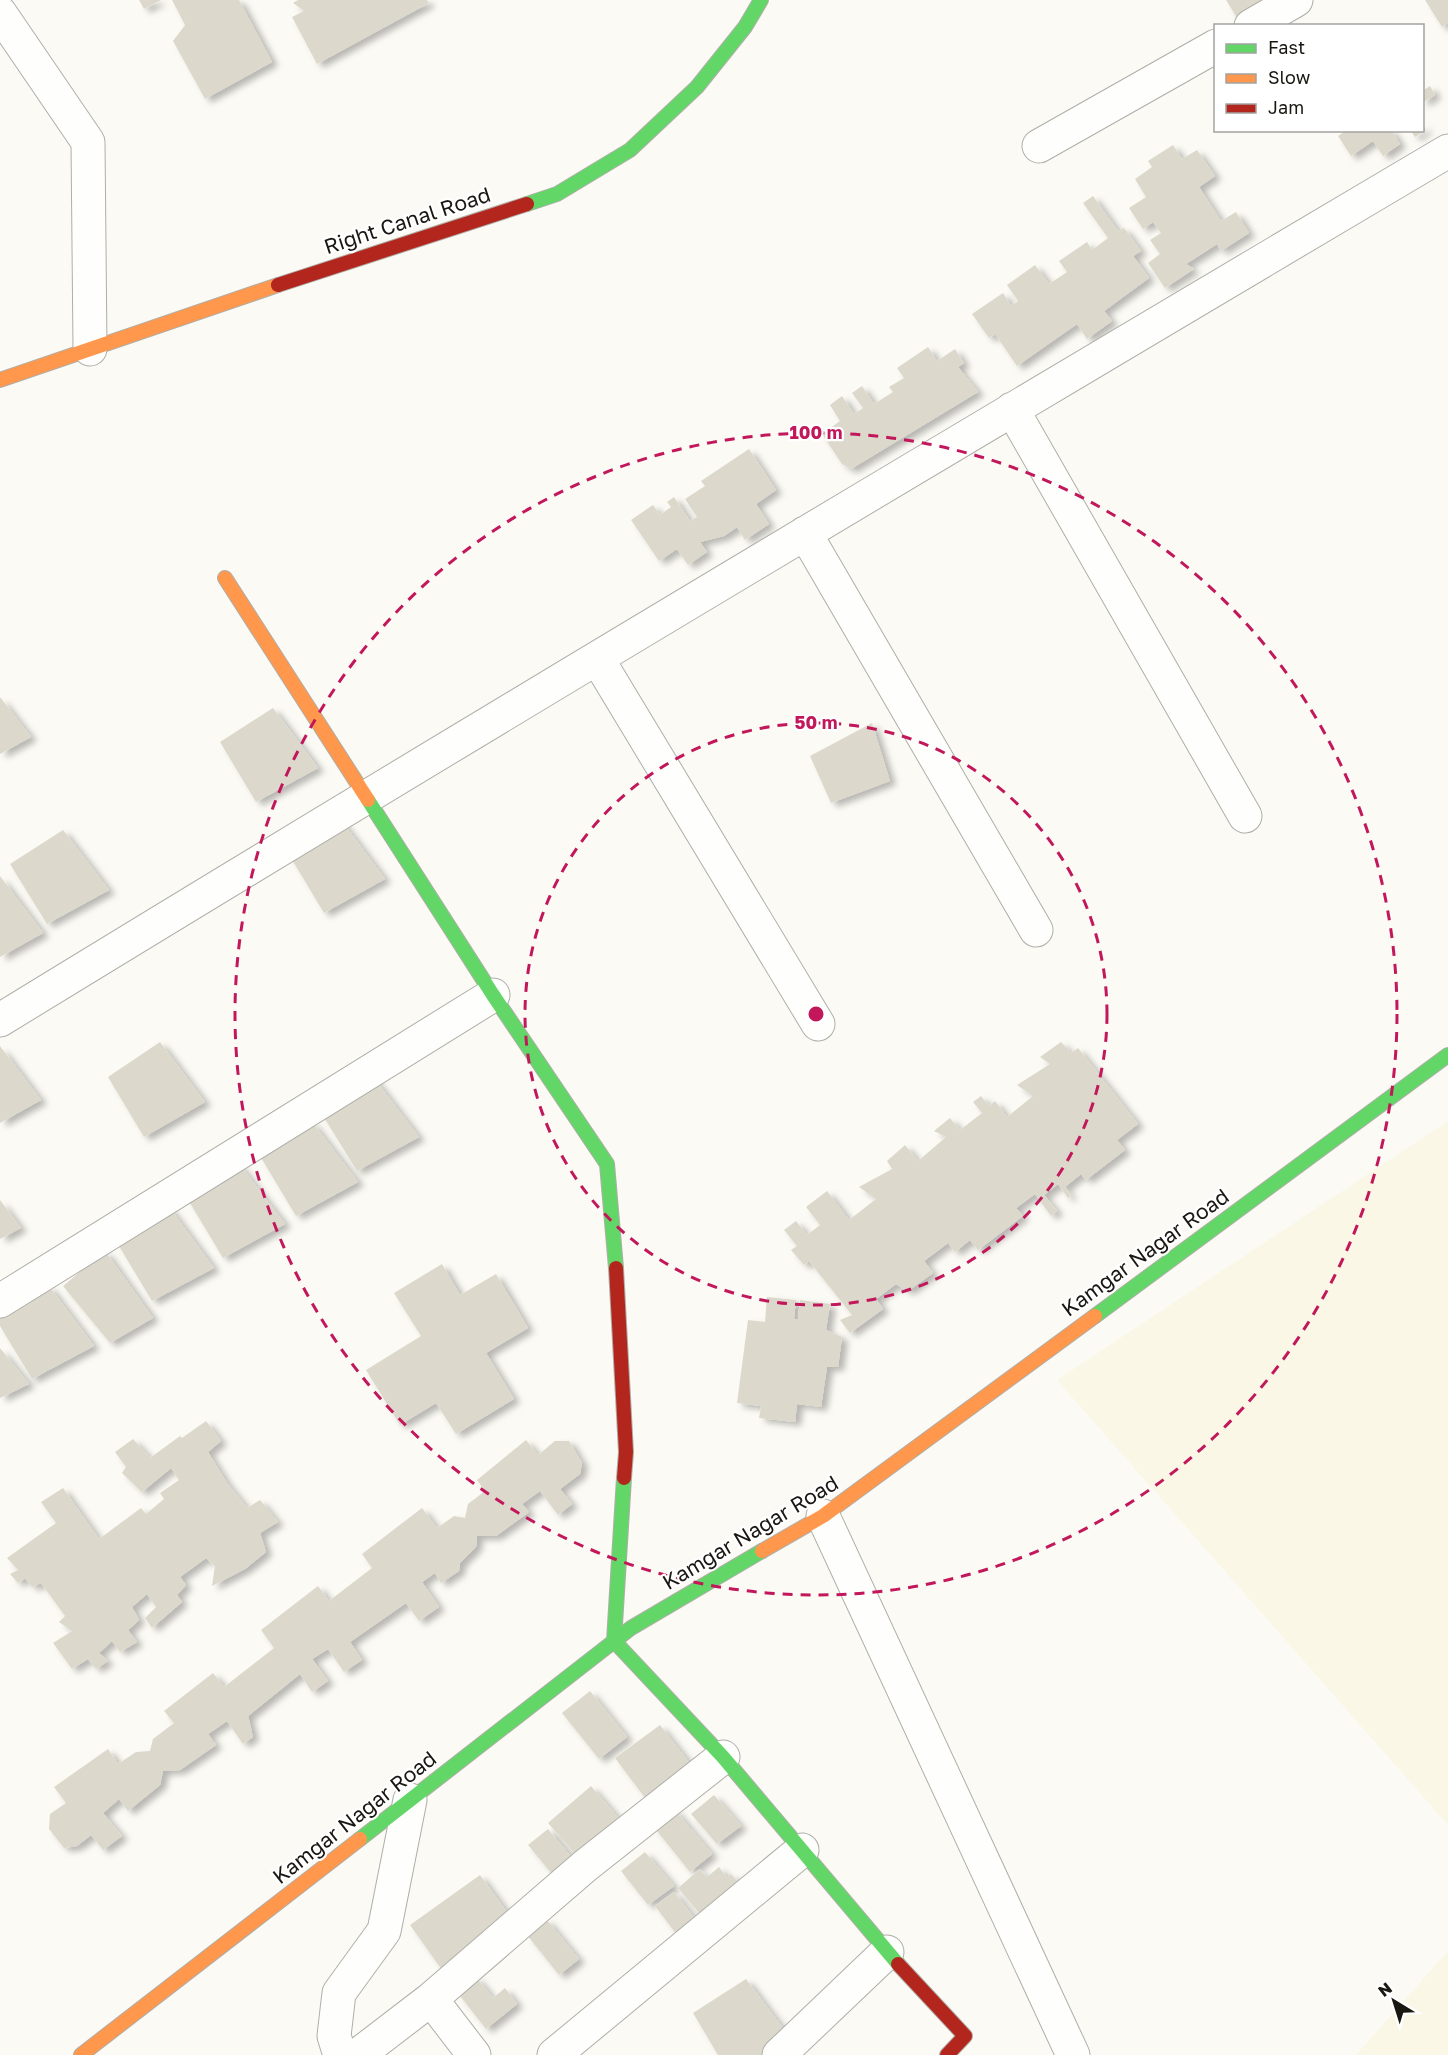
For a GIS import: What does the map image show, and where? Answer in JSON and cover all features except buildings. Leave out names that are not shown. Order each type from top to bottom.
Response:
[{"type":"street","name":"Right Canal Road","points":[[0,380],[371,253],[557,195],[630,150],[697,87],[745,27],[761,0]]},
{"type":"street","points":[[1254,24],[1296,0]]},
{"type":"street","points":[[0,13],[88,142],[90,349]]},
{"type":"street","points":[[1038,146],[1214,47]]},
{"type":"street","points":[[0,1020],[366,796],[1448,151]]},
{"type":"street","points":[[1012,409],[1245,816]]},
{"type":"street","points":[[805,533],[1036,930]]},
{"type":"street","points":[[225,578],[494,996],[607,1164],[614,1232],[626,1452],[614,1641],[723,1757],[887,1952],[965,2036],[947,2055]]},
{"type":"street","points":[[597,658],[818,1024]]},
{"type":"street","points":[[0,1301],[494,996]]},
{"type":"street","name":"Kamgar Nagar Road","points":[[81,2055],[614,1641],[632,1628],[823,1516],[1448,1054]]},
{"type":"street","points":[[823,1516],[1073,2055]]},
{"type":"street","points":[[357,2055],[431,1999],[585,1866],[723,1757]]},
{"type":"street","points":[[340,2055],[334,2036],[339,1993],[384,1931],[410,1800]]},
{"type":"street","points":[[554,2055],[802,1850]]},
{"type":"street","points":[[779,2055],[887,1952]]},
{"type":"street","points":[[431,1999],[474,2055]]},
{"type":"shaded area","points":[[1448,1121],[1448,1825],[1057,1380]]},
{"type":"shaded area","points":[[1448,1951],[1448,2055],[1356,2055]]},
{"type":"traffic: fast","points":[[527,204],[557,194],[630,150],[697,87],[745,27],[761,0]]},
{"type":"traffic: fast","points":[[368,800],[493,995],[607,1164],[616,1268]]},
{"type":"traffic: fast","points":[[1095,1316],[1448,1055]]},
{"type":"traffic: fast","points":[[624,1478],[614,1641],[723,1757],[898,1964]]},
{"type":"traffic: fast","points":[[360,1839],[631,1628],[762,1551]]},
{"type":"traffic: slow","points":[[0,380],[278,285]]},
{"type":"traffic: slow","points":[[225,578],[368,800]]},
{"type":"traffic: slow","points":[[762,1551],[823,1516],[1095,1316]]},
{"type":"traffic: slow","points":[[81,2055],[360,1839]]},
{"type":"traffic: jam","points":[[278,285],[527,204]]},
{"type":"traffic: jam","points":[[616,1268],[626,1452],[624,1478]]},
{"type":"traffic: jam","points":[[898,1964],[965,2036],[947,2055]]}]
